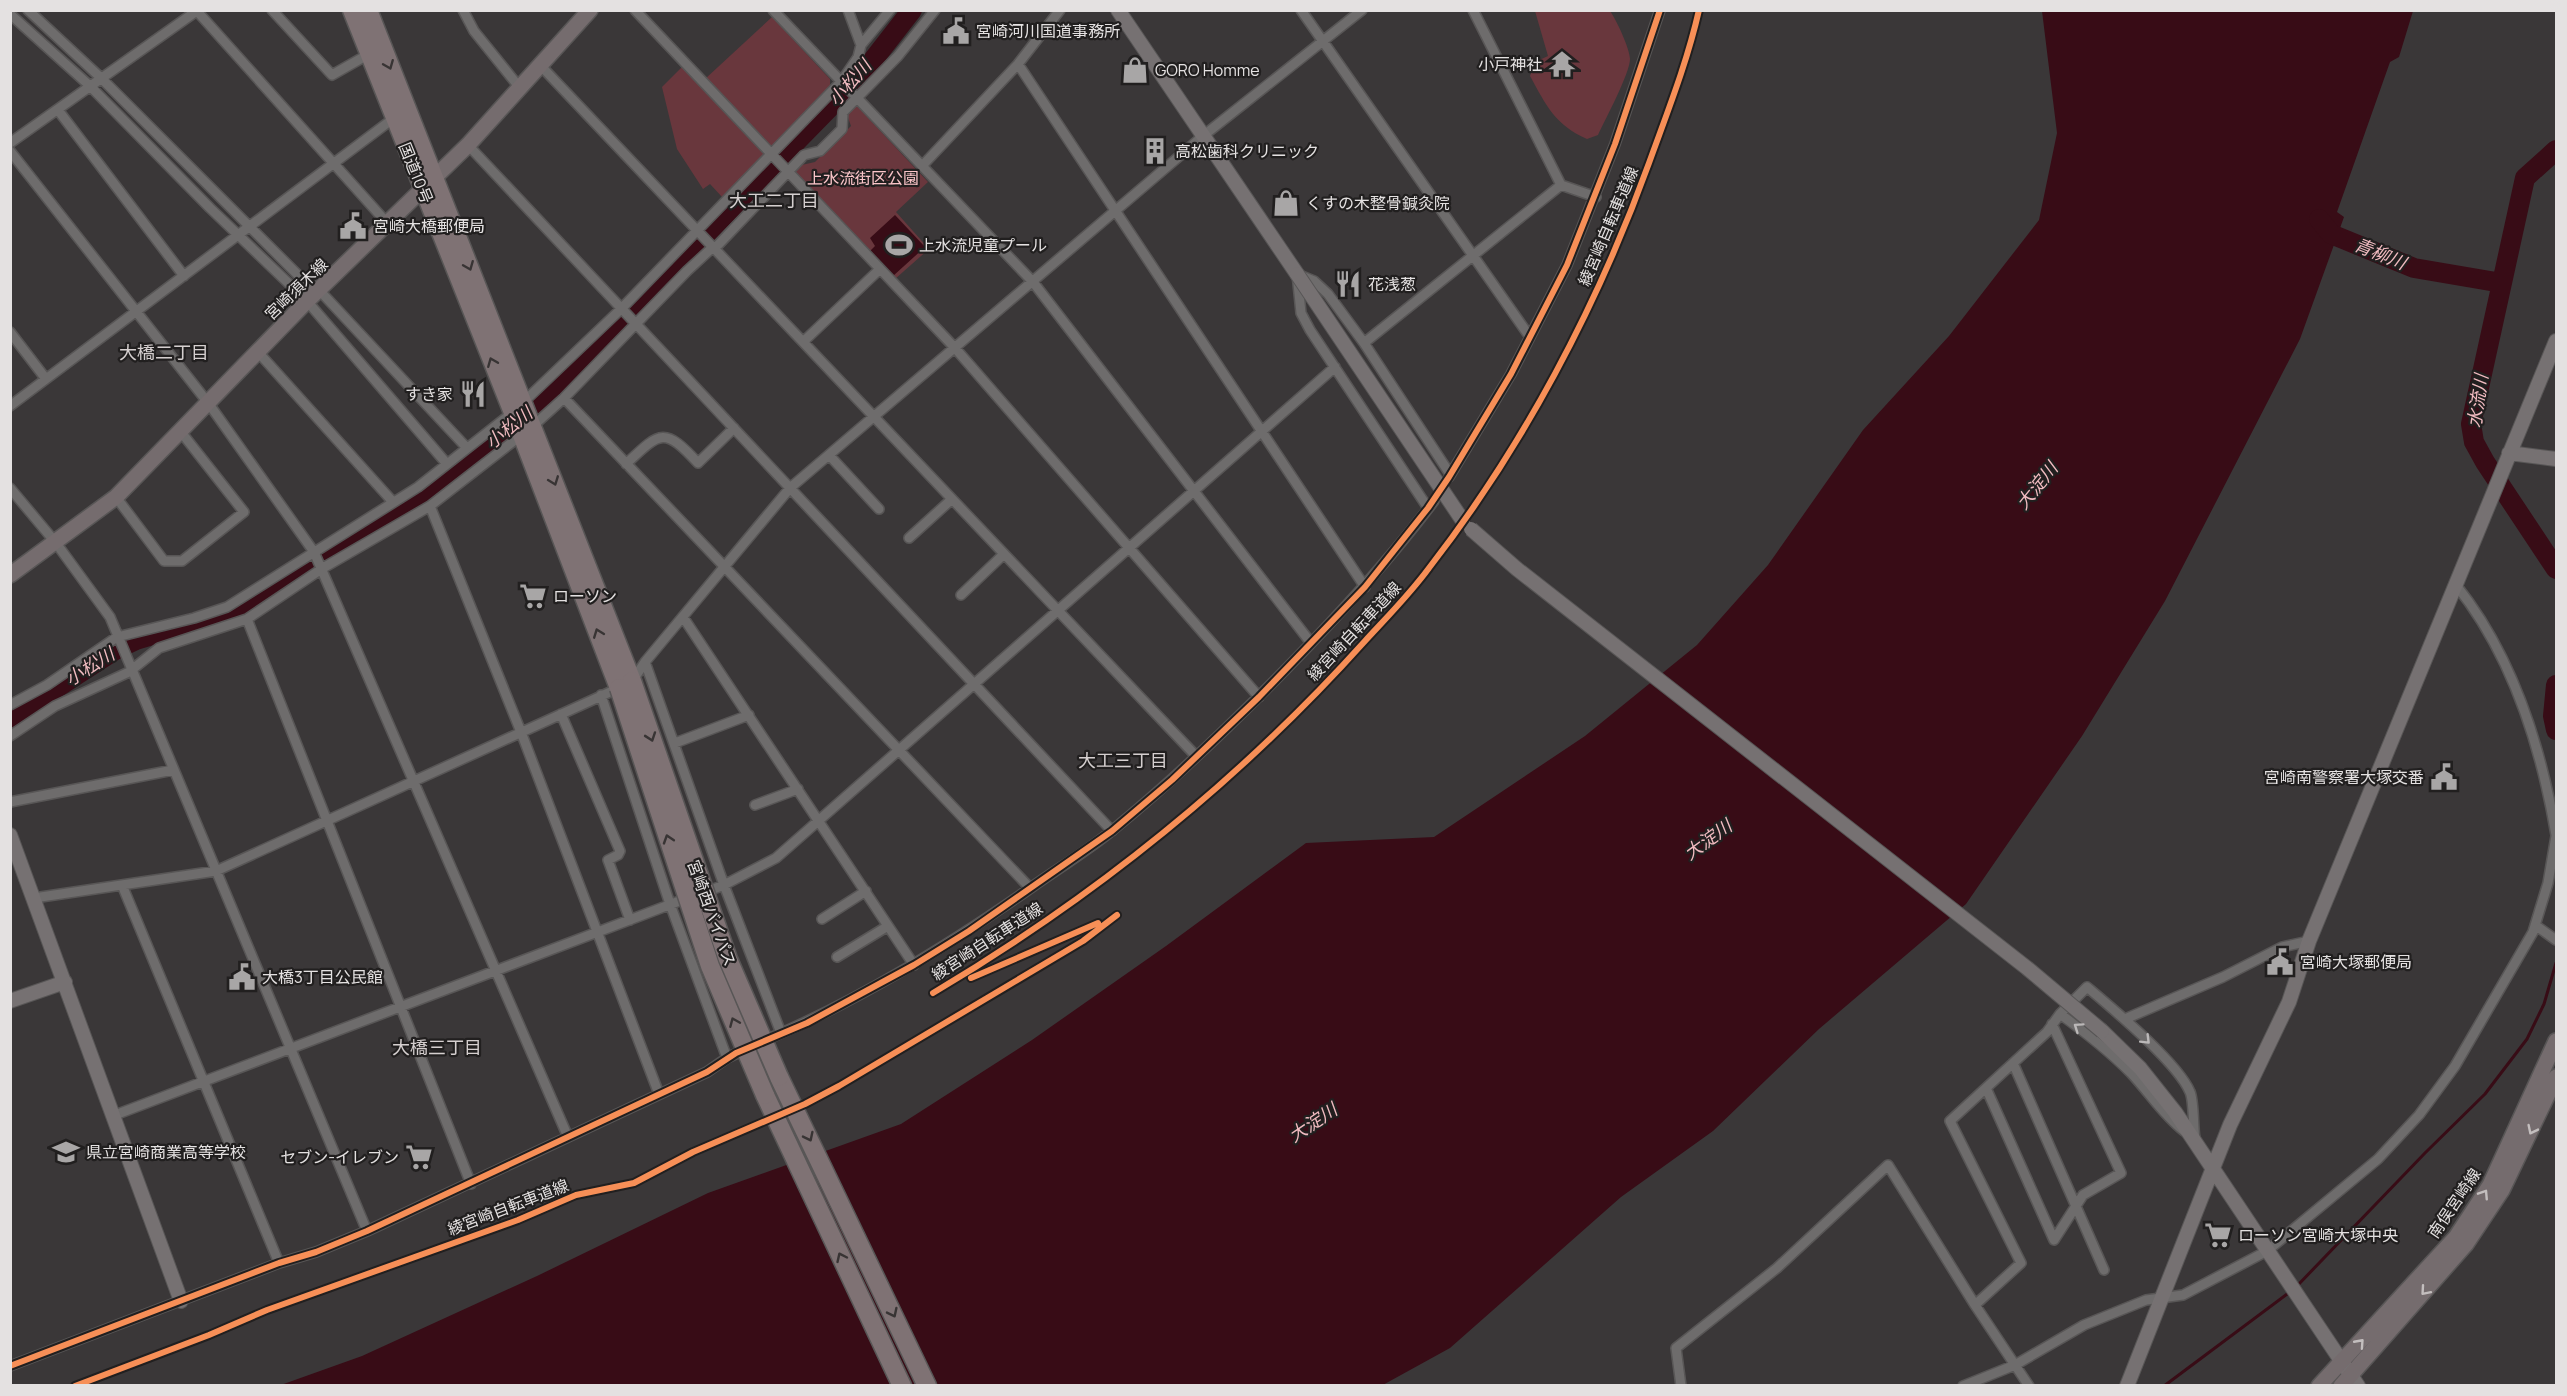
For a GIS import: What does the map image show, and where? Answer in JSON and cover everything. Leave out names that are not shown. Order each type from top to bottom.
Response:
[{"type":"highway","name":"国道10号","points":[[352,10],[394,118],[429,184]]},
{"type":"highway","name":"国道10号","points":[[368,10],[429,184],[523,419]]},
{"type":"highway","name":"宮崎西バイパス","points":[[523,419],[728,959],[779,1077],[927,1386]]},
{"type":"highway","name":"宮崎西バイパス","points":[[625,684],[710,966],[760,1085],[902,1386]]},
{"type":"main road","name":"宮崎須木線","points":[[10,575],[116,497],[308,301],[468,145],[590,10]]},
{"type":"main road","name":"南俣宮崎線","points":[[2319,1386],[2456,1237],[2490,1185],[2556,1041]]},
{"type":"main road","name":"南俣宮崎線","points":[[2350,1382],[2466,1244],[2502,1190],[2552,1100],[2556,1077]]},
{"type":"street","points":[[28,10],[101,78],[311,288],[320,291],[467,448]]},
{"type":"street","points":[[38,19],[45,10]]},
{"type":"street","points":[[272,10],[332,75],[369,54]]},
{"type":"street","points":[[463,10],[474,32],[520,88]]},
{"type":"street","points":[[635,10],[955,348],[1258,697]]},
{"type":"street","points":[[772,10],[1033,282],[1311,643]]},
{"type":"street","points":[[848,10],[861,45]]},
{"type":"street","points":[[10,736],[55,706],[131,670],[159,648],[248,619],[323,568],[430,506],[523,419],[622,308],[841,82],[858,57],[861,45],[890,10]]},
{"type":"street","points":[[922,166],[1018,64],[1060,10]]},
{"type":"street","points":[[1118,10],[1434,480],[1471,529],[1536,583],[2027,968],[2102,1031],[2140,1068],[2195,1141],[2342,1363],[2350,1382]]},
{"type":"street","points":[[1301,10],[1530,337]]},
{"type":"street","points":[[34,898],[216,871],[625,684],[790,488],[1203,136],[1362,10]]},
{"type":"street","points":[[1473,10],[1561,185],[1596,197]]},
{"type":"street","points":[[1297,274],[1314,281],[1328,294],[1364,343],[1450,475],[1490,411],[1567,265],[1596,197],[1659,10]]},
{"type":"street","points":[[10,143],[197,11],[388,224]]},
{"type":"street","points":[[10,705],[47,685],[117,637],[194,618],[227,607],[418,487],[467,448],[564,398],[712,247],[718,245],[804,155],[820,151],[842,129],[843,112],[898,56],[934,11]]},
{"type":"street","points":[[10,14],[90,86],[238,235],[308,301],[447,464]]},
{"type":"street","points":[[1018,64],[1365,587]]},
{"type":"street","points":[[541,66],[1196,756]]},
{"type":"street","points":[[58,110],[184,276]]},
{"type":"street","points":[[10,406],[394,118]]},
{"type":"street","points":[[468,145],[1112,831]]},
{"type":"street","points":[[10,151],[208,404],[314,552],[323,568],[568,1137]]},
{"type":"street","points":[[1364,343],[1561,185]]},
{"type":"street","points":[[804,341],[880,269]]},
{"type":"street","points":[[10,1366],[367,1231],[707,1072],[727,1058],[847,1002],[914,965],[1112,831],[1196,756],[1311,643],[1365,587],[1431,505],[1335,367],[1301,313],[1297,274]]},
{"type":"street","points":[[10,332],[46,379]]},
{"type":"street","points":[[2127,1386],[2235,1114],[2289,1002],[2309,941],[2556,341]]},
{"type":"street","points":[[258,352],[393,502]]},
{"type":"street","points":[[115,1115],[724,885],[776,858],[1335,367]]},
{"type":"street","points":[[564,398],[1030,888]]},
{"type":"street","points":[[626,464],[653,439],[660,438],[679,442],[698,463],[734,428]]},
{"type":"street","points":[[116,497],[164,561],[170,563],[182,561],[244,512],[181,432]]},
{"type":"street","points":[[829,454],[879,509]]},
{"type":"street","points":[[2507,458],[2556,459]]},
{"type":"street","points":[[10,488],[56,543],[110,617],[367,1231]]},
{"type":"street","points":[[909,538],[952,499]]},
{"type":"street","points":[[430,506],[521,732],[659,1094]]},
{"type":"street","points":[[961,595],[1004,554]]},
{"type":"street","points":[[1964,1386],[2014,1365],[2084,1325],[2146,1300],[2183,1295],[2267,1251],[2378,1160],[2419,1115],[2454,1066],[2535,925],[2548,883],[2556,835],[2529,724],[2514,680],[2476,610],[2456,585]]},
{"type":"street","points":[[683,617],[914,965]]},
{"type":"street","points":[[248,619],[471,1184]]},
{"type":"street","points":[[645,662],[724,885],[782,1033]]},
{"type":"street","points":[[601,695],[670,904],[727,1058]]},
{"type":"street","points":[[561,714],[620,851],[618,855],[608,860],[630,920]]},
{"type":"street","points":[[675,743],[749,715]]},
{"type":"street","points":[[10,802],[173,770]]},
{"type":"street","points":[[754,805],[798,789]]},
{"type":"street","points":[[10,835],[182,1301]]},
{"type":"street","points":[[122,885],[279,1263]]},
{"type":"street","points":[[822,919],[866,891]]},
{"type":"street","points":[[2535,925],[2556,940]]},
{"type":"street","points":[[837,957],[888,926]]},
{"type":"street","points":[[2125,1019],[2223,977],[2282,947],[2309,941]]},
{"type":"street","points":[[10,1001],[65,982]]},
{"type":"street","points":[[1976,1305],[2021,1263],[1950,1120],[2013,1064],[2087,987],[2125,1019],[2184,1080],[2192,1095],[2195,1141]]},
{"type":"street","points":[[2060,1014],[2091,1036],[2132,1074],[2171,1121],[2195,1141]]},
{"type":"street","points":[[1986,1088],[2054,1240],[2083,1195],[2121,1173],[2052,1024]]},
{"type":"street","points":[[2013,1064],[2104,1270]]},
{"type":"street","points":[[1681,1386],[1676,1348],[1776,1268],[1888,1165],[2029,1386]]},
{"type":"green space","points":[[1535,11],[1610,11],[1616,20],[1629,54],[1629,66],[1598,135],[1587,139],[1559,121],[1530,76],[1535,62],[1548,56]]},
{"type":"green space","points":[[772,17],[830,79],[830,87],[773,145],[769,145],[705,79]]},
{"type":"green space","points":[[684,65],[765,156],[723,198],[710,184],[703,189],[677,149],[662,87]]},
{"type":"green space","name":"上水流街区公園","points":[[857,106],[928,182],[896,212],[929,249],[895,279],[795,172],[797,166],[815,162],[851,126],[846,112]]},
{"type":"water","name":"大淀川","points":[[2042,11],[2413,11],[2399,57],[2390,62],[2337,212],[2344,217],[2300,339],[2165,601],[2082,736],[1966,904],[1819,1029],[1713,1131],[1621,1197],[1450,1348],[1381,1386],[278,1386],[362,1356],[537,1276],[708,1193],[901,1124],[1032,1040],[1166,946],[1306,843],[1434,837],[1585,736],[1697,645],[1768,565],[1863,430],[1949,336],[2039,220],[2057,133]]},
{"type":"water","name":"上水流児童プール","points":[[895,215],[925,247],[893,276],[870,251],[875,246],[870,238]]},
{"type":"waterway","name":"小松川","points":[[10,718],[115,650],[136,640],[229,612],[269,591],[416,501],[546,398],[837,100],[873,60],[912,10]]},
{"type":"waterway","name":"水流川","points":[[2556,150],[2525,178],[2471,424],[2474,442],[2485,462],[2556,569]]},
{"type":"waterway","name":"青柳川","points":[[2319,219],[2331,234],[2414,268],[2502,283]]},
{"type":"waterway","name":"水流川","points":[[2556,685],[2553,716],[2556,730]]},
{"type":"waterway","points":[[2297,1286],[2485,1094],[2527,1039],[2544,1004],[2556,963]]},
{"type":"waterway","points":[[2164,1386],[2290,1292]]},
{"type":"cycle path","name":"綾宮崎自転車道線","points":[[10,1366],[367,1231],[707,1072],[736,1053],[807,1023],[914,965],[969,931],[1112,831],[1172,780],[1259,697],[1365,587],[1428,508],[1449,477],[1511,374],[1567,265],[1615,144],[1660,10]]},
{"type":"cycle path","name":"綾宮崎自転車道線","points":[[933,993],[1051,917],[1107,876],[1216,788],[1317,692],[1422,578],[1496,474],[1555,374],[1581,323],[1606,270],[1649,163],[1683,69],[1699,10]]},
{"type":"cycle path","name":"綾宮崎自転車道線","points":[[75,1386],[209,1335],[267,1310],[518,1220],[576,1195],[634,1183],[693,1152],[805,1104],[839,1086],[1083,941],[1117,915]]},
{"type":"cycle path","points":[[971,978],[1098,923]]},
{"type":"place","name":"宮崎河川国道事務所","points":[[956,31]]},
{"type":"place","name":"小戸神社","points":[[1562,64]]},
{"type":"place","name":"GORO Homme","points":[[1135,70]]},
{"type":"place","name":"高松歯科クリニック","points":[[1155,151]]},
{"type":"place","name":"くすの木整骨鍼灸院","points":[[1286,203]]},
{"type":"place","name":"宮崎大橋郵便局","points":[[353,226]]},
{"type":"place","name":"上水流児童プール","points":[[899,245]]},
{"type":"place","name":"花浅葱","points":[[1348,284]]},
{"type":"place","name":"すき家","points":[[473,394]]},
{"type":"place","name":"ローソン","points":[[533,596]]},
{"type":"place","name":"宮崎南警察署大塚交番","points":[[2444,777]]},
{"type":"place","name":"宮崎大塚郵便局","points":[[2280,962]]},
{"type":"place","name":"大橋3丁目公民館","points":[[242,977]]},
{"type":"place","name":"県立宮崎商業高等学校","points":[[66,1152]]},
{"type":"place","name":"セブン-イレブン","points":[[419,1157]]},
{"type":"place","name":"ローソン宮崎大塚中央","points":[[2218,1235]]},
{"type":"district","name":"大工二丁目","points":[[774,201]]},
{"type":"district","name":"大橋二丁目","points":[[164,353]]},
{"type":"district","name":"大工三丁目","points":[[1123,761]]},
{"type":"district","name":"大橋三丁目","points":[[437,1048]]}]
